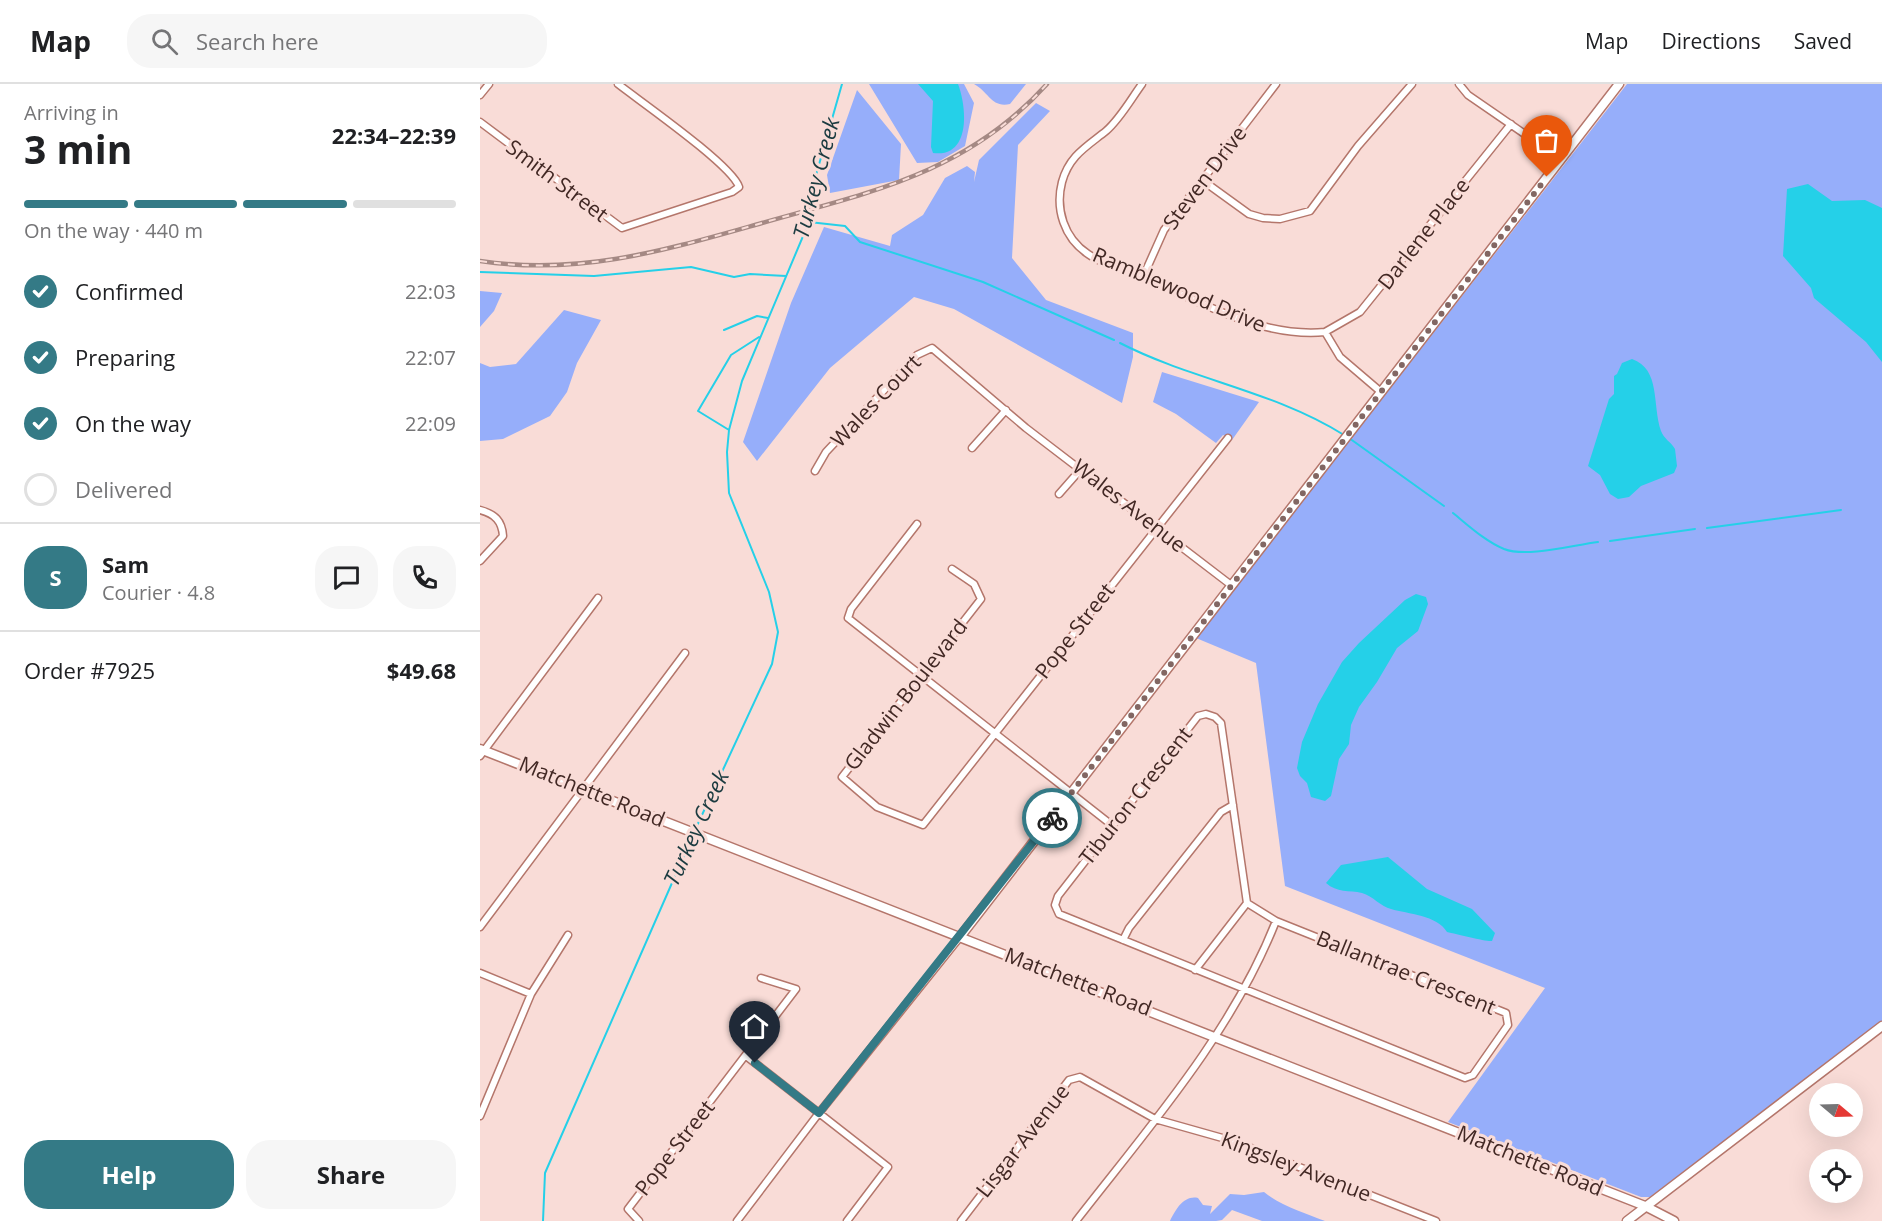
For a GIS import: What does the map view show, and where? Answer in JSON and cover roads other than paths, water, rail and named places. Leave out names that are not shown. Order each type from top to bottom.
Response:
[{"type":"street","points":[[480,95],[489,84]]},
{"type":"street","name":"Smith Street","points":[[480,122],[622,228],[732,192],[739,187],[736,178],[720,163],[618,84]]},
{"type":"street","name":"Ramblewood Drive","points":[[1142,84],[1107,130],[1076,154],[1062,183],[1060,205],[1064,229],[1087,254],[1264,327],[1309,334],[1325,332]]},
{"type":"street","name":"Steven Drive","points":[[1143,278],[1164,230],[1275,84]]},
{"type":"street","points":[[1202,180],[1249,214],[1263,218],[1280,219],[1310,210],[1358,146],[1412,84]]},
{"type":"street","points":[[1459,84],[1468,95],[1561,159]]},
{"type":"street","points":[[737,1221],[819,1113],[960,937],[1619,84]]},
{"type":"street","name":"Darlene Place","points":[[1325,332],[1360,312],[1511,124]]},
{"type":"street","points":[[1325,332],[1340,357],[1381,392]]},
{"type":"street","name":"Wales Court","points":[[815,471],[826,452],[917,355],[932,348],[1026,428]]},
{"type":"street","points":[[972,448],[1006,410]]},
{"type":"street","name":"Wales Avenue","points":[[1026,428],[1231,585]]},
{"type":"street","name":"Pope Street","points":[[923,825],[1228,438]]},
{"type":"street","points":[[1059,494],[1081,469]]},
{"type":"street","points":[[480,510],[494,515],[502,525],[502,536],[480,561]]},
{"type":"street","points":[[917,524],[851,609],[848,618],[1113,826]]},
{"type":"street","name":"Gladwin Boulevard","points":[[923,825],[877,807],[842,777],[981,599],[974,584],[952,569]]},
{"type":"street","points":[[481,752],[598,598]]},
{"type":"street","points":[[480,927],[685,653]]},
{"type":"street","name":"Tiburon Crescent","points":[[1243,990],[1059,914],[1055,905],[1058,896],[1198,716],[1206,714],[1215,717],[1221,723],[1246,903]]},
{"type":"street","name":"Matchette Road","points":[[481,752],[586,788],[669,823],[1217,1036],[1646,1206],[1674,1221]]},
{"type":"street","points":[[1123,940],[1129,928],[1221,812],[1233,805]]},
{"type":"street","points":[[1076,1221],[1217,1036],[1243,990],[1276,921],[1246,903],[1195,970]]},
{"type":"street","name":"Ballantrae Crescent","points":[[1243,990],[1465,1078],[1473,1075],[1508,1025],[1506,1013],[1276,921]]},
{"type":"street","points":[[480,1116],[531,994],[568,935]]},
{"type":"street","points":[[480,973],[531,994]]},
{"type":"street","name":"Pope Street","points":[[639,1221],[628,1209],[796,989],[761,978]]},
{"type":"street","points":[[1627,1221],[1882,1026]]},
{"type":"street","points":[[746,1056],[888,1167],[847,1221]]},
{"type":"street","name":"Lisgar Avenue","points":[[961,1221],[1070,1080],[1080,1077],[1155,1119]]},
{"type":"street","name":"Kingsley Avenue","points":[[1155,1119],[1233,1141],[1436,1221]]},
{"type":"waterway","name":"Turkey Creek","points":[[695,830],[772,664],[778,632],[769,592],[729,493],[727,452],[729,430],[742,381],[809,222],[810,196],[842,84]]},
{"type":"waterway","points":[[809,222],[845,226],[860,242],[983,282],[1114,340]]},
{"type":"waterway","points":[[480,272],[594,276],[691,267],[734,277],[750,274],[786,276]]},
{"type":"waterway","points":[[724,330],[757,316],[768,318]]},
{"type":"waterway","name":"Turkey Creek","points":[[729,430],[698,411],[731,355],[759,337]]},
{"type":"waterway","points":[[1120,343],[1176,367],[1290,407],[1344,435]]},
{"type":"waterway","points":[[1349,438],[1444,506]]},
{"type":"waterway","points":[[1707,528],[1841,510]]},
{"type":"waterway","points":[[1453,513],[1477,533],[1504,549],[1537,552],[1598,542]]},
{"type":"waterway","points":[[1610,541],[1695,529]]},
{"type":"waterway","name":"Turkey Creek","points":[[543,1221],[545,1173],[693,835]]},
{"type":"railway","points":[[480,261],[517,265],[553,265],[623,258],[692,242],[841,201],[879,189],[950,159],[984,139],[1016,114],[1047,84]]}]
